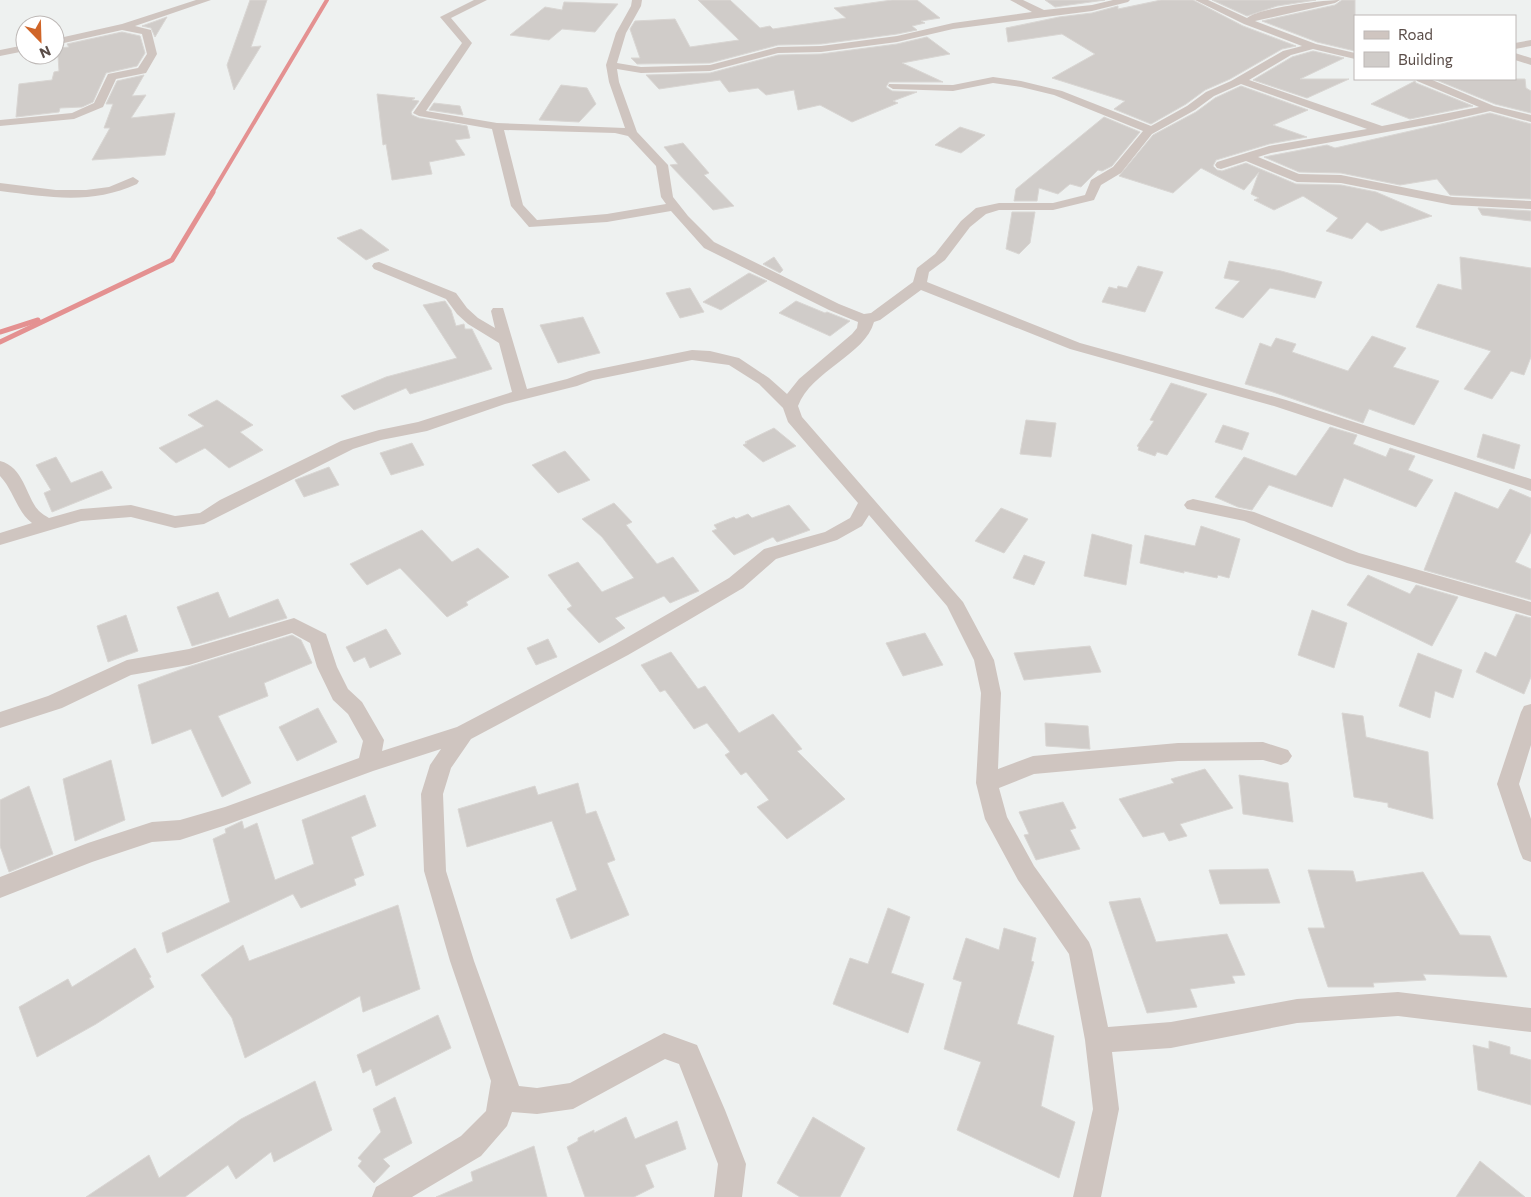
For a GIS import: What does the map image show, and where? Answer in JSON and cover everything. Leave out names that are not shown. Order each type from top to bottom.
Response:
[{"type":"street","points":[[65,40],[122,27],[206,0]]},
{"type":"street","points":[[482,0],[445,17],[467,43],[419,113],[497,126],[615,130],[632,133]]},
{"type":"street","points":[[637,0],[636,6],[621,33],[611,65],[614,82],[632,133],[662,165],[667,197],[674,207],[683,219],[709,245],[834,307],[863,319],[875,317],[920,284],[922,271],[944,253],[956,234],[972,217],[981,211],[1000,205],[1040,207],[1075,204],[1090,196],[1095,183],[1117,170],[1148,132],[1192,108],[1210,94],[1287,53],[1314,46]]},
{"type":"street","points":[[1015,0],[1043,13]]},
{"type":"street","points":[[611,65],[641,70],[710,68],[778,50],[822,48],[897,39],[953,26],[1092,8],[1125,0]]},
{"type":"street","points":[[1200,0],[1248,22],[1314,46],[1354,56]]},
{"type":"street","points":[[1248,22],[1252,18],[1259,16],[1335,0]]},
{"type":"street","points":[[0,123],[74,116],[99,105],[112,76],[142,71],[152,54],[147,32],[122,27]]},
{"type":"street","points":[[1516,46],[1531,43]]},
{"type":"street","points":[[1335,50],[1354,44]]},
{"type":"street","points":[[0,53],[15,50]]},
{"type":"street","points":[[1516,56],[1531,62]]},
{"type":"street","points":[[614,82],[641,70]]},
{"type":"street","points":[[893,86],[953,88],[993,80],[1021,84],[1058,93],[1152,130]]},
{"type":"street","points":[[1239,80],[1378,130]]},
{"type":"street","points":[[1423,80],[1490,108],[1531,120]]},
{"type":"street","points":[[1221,166],[1269,150],[1442,119],[1490,108]]},
{"type":"street","points":[[497,126],[517,206],[534,224],[607,218],[674,207]]},
{"type":"street","points":[[1246,157],[1297,178],[1341,179],[1452,202],[1531,205]]},
{"type":"street","points":[[0,187],[53,193],[87,193],[112,190],[133,181]]},
{"type":"street","points":[[379,266],[451,296],[462,311],[473,321],[505,340]]},
{"type":"street","points":[[920,284],[1075,346],[1280,403],[1531,484]]},
{"type":"street","points":[[498,311],[521,395]]},
{"type":"street","points":[[790,406],[796,390],[858,337],[866,326],[866,322],[863,319]]},
{"type":"street","points":[[0,540],[80,515],[131,511],[175,522],[204,518],[226,504],[347,445],[379,435],[421,427],[521,395],[572,383],[589,376],[692,356],[710,356],[734,361],[764,381],[790,406],[794,418],[954,602],[984,660],[991,693],[987,783],[996,819],[1022,865],[1080,950],[1098,1040],[1106,1109],[1087,1197]]},
{"type":"street","points":[[0,466],[17,484],[32,514],[46,525]]},
{"type":"street","points":[[0,888],[88,853],[152,832],[180,830],[226,816],[368,764],[464,733],[613,654],[736,583],[770,554],[831,536],[856,522],[867,503]]},
{"type":"street","points":[[1193,505],[1248,516],[1353,558],[1531,609]]},
{"type":"street","points":[[0,720],[55,702],[127,668],[189,657],[294,625],[319,639],[327,668],[340,694],[355,708],[374,740],[368,764]]},
{"type":"street","points":[[1531,712],[1508,784],[1531,852]]},
{"type":"street","points":[[464,733],[441,765],[432,794],[435,871],[462,961],[511,1099],[537,1101],[573,1096],[664,1046],[688,1054],[732,1164],[728,1197]]},
{"type":"street","points":[[987,783],[1033,765],[1178,752],[1263,751],[1281,756]]},
{"type":"street","points":[[1098,1040],[1171,1035],[1297,1011],[1398,1004],[1531,1020]]},
{"type":"street","points":[[386,1197],[471,1146],[498,1117],[504,1081]]},
{"type":"building","points":[[250,0],[267,0],[251,47],[261,46],[234,90],[227,65]]},
{"type":"building","points":[[698,0],[730,0],[760,28],[770,26],[773,29],[846,18],[834,8],[892,0],[917,0],[940,18],[921,21],[925,23],[912,26],[917,30],[897,34],[821,44],[778,45],[710,63],[637,64],[631,58],[640,58],[630,29],[635,21],[675,19],[690,47],[739,40]]},
{"type":"building","points":[[1045,0],[1105,0],[1055,7]]},
{"type":"building","points":[[1161,0],[1193,0],[1243,26],[1296,46],[1282,49],[1230,79],[1205,90],[1186,104],[1151,124],[1114,109],[1125,101],[1052,78],[1095,54],[1062,34],[1008,42],[1006,28],[1059,17],[1092,13],[1118,6],[1118,9]]},
{"type":"building","points":[[1212,0],[1316,0],[1277,6],[1247,16]]},
{"type":"building","points":[[1342,0],[1355,0],[1354,51],[1317,42],[1262,21],[1335,5]]},
{"type":"building","points":[[564,2],[618,4],[595,32],[562,29],[549,40],[510,35],[545,7],[562,10]]},
{"type":"building","points":[[167,17],[155,37],[151,28],[142,26]]},
{"type":"building","points":[[122,32],[140,36],[145,53],[137,66],[106,73],[93,102],[82,107],[60,108],[59,112],[16,117],[19,84],[52,80],[54,72],[59,71],[59,65],[65,65],[65,47],[69,47],[67,44]]},
{"type":"building","points":[[927,37],[950,54],[902,63],[943,82],[889,82],[886,87],[892,91],[917,92],[893,101],[898,103],[852,122],[820,105],[798,110],[794,90],[766,95],[758,88],[729,92],[720,80],[659,89],[646,75],[710,73],[778,55],[821,54],[897,44]]},
{"type":"building","points":[[1313,51],[1344,58],[1300,79],[1349,79],[1307,98],[1253,80],[1292,57]]},
{"type":"building","points":[[144,75],[132,96],[146,95],[131,118],[175,113],[165,155],[92,160],[110,128],[104,128],[113,104],[106,104],[117,81]]},
{"type":"building","points":[[1525,79],[1526,88],[1531,91],[1531,113],[1495,104],[1436,80]]},
{"type":"building","points":[[1415,81],[1473,106],[1410,119],[1371,104]]},
{"type":"building","points":[[561,85],[587,88],[596,104],[579,122],[539,120]]},
{"type":"building","points":[[1241,86],[1308,110],[1273,125],[1307,137],[1269,144],[1216,160],[1213,166],[1217,170],[1222,171],[1246,163],[1296,184],[1341,185],[1376,192],[1432,216],[1381,231],[1367,222],[1352,239],[1326,231],[1338,218],[1303,196],[1274,210],[1254,200],[1259,198],[1251,194],[1259,172],[1244,190],[1201,168],[1173,193],[1119,176],[1153,135],[1196,112],[1215,98]]},
{"type":"building","points":[[377,94],[415,98],[412,100],[419,101],[411,112],[412,115],[419,118],[467,126],[470,138],[455,140],[465,155],[429,162],[432,174],[392,180],[386,144],[383,145]]},
{"type":"building","points":[[434,103],[460,106],[463,115],[429,110]]},
{"type":"building","points":[[1490,113],[1531,124],[1531,199],[1450,195],[1437,179],[1400,185],[1341,173],[1299,172],[1264,157],[1327,145],[1335,148]]},
{"type":"building","points":[[1104,117],[1140,132],[1112,166],[1102,171],[1098,170],[1081,187],[1070,184],[1058,194],[1039,188],[1037,201],[1014,201],[1016,189]]},
{"type":"building","points":[[960,127],[985,135],[961,153],[935,145]]},
{"type":"building","points":[[683,143],[709,173],[704,175],[734,206],[713,210],[670,165],[678,164],[664,147]]},
{"type":"building","points":[[1478,208],[1531,211],[1531,221],[1482,215]]},
{"type":"building","points":[[1012,212],[1035,212],[1030,243],[1019,254],[1006,249]]},
{"type":"building","points":[[361,229],[389,250],[366,260],[337,238]]},
{"type":"building","points":[[774,257],[783,270],[780,273],[763,264]]},
{"type":"building","points":[[1460,257],[1531,268],[1531,357],[1524,375],[1511,371],[1492,399],[1464,389],[1491,351],[1416,327],[1438,284],[1462,290]]},
{"type":"building","points":[[1229,261],[1281,271],[1322,282],[1315,298],[1270,288],[1243,318],[1215,308],[1240,281],[1224,278]]},
{"type":"building","points":[[1138,266],[1163,272],[1145,312],[1102,302],[1109,287],[1117,289],[1118,286],[1127,288]]},
{"type":"building","points":[[749,273],[767,281],[721,310],[703,302]]},
{"type":"building","points":[[690,288],[704,312],[680,318],[666,293]]},
{"type":"building","points":[[445,301],[451,310],[456,326],[464,324],[465,329],[472,329],[492,369],[410,394],[406,388],[354,410],[341,396],[386,377],[457,358],[423,305]]},
{"type":"building","points":[[796,301],[850,321],[830,336],[779,313]]},
{"type":"building","points":[[583,317],[600,353],[558,363],[540,325]]},
{"type":"building","points":[[1372,336],[1406,348],[1393,367],[1439,381],[1414,425],[1369,409],[1363,423],[1245,384],[1260,343],[1271,347],[1276,338],[1296,344],[1292,352],[1348,371]]},
{"type":"building","points":[[1171,383],[1207,394],[1167,455],[1157,452],[1155,456],[1138,450],[1139,447],[1137,446],[1154,421],[1150,420]]},
{"type":"building","points":[[217,400],[253,425],[240,432],[263,450],[229,468],[205,448],[176,463],[159,448],[204,426],[188,415]]},
{"type":"building","points":[[1026,420],[1056,423],[1051,457],[1020,454]]},
{"type":"building","points":[[1223,425],[1249,433],[1242,450],[1215,442]]},
{"type":"building","points":[[1330,427],[1357,435],[1353,444],[1386,457],[1390,448],[1415,456],[1408,470],[1433,480],[1416,507],[1344,478],[1332,507],[1269,485],[1252,510],[1238,507],[1215,497],[1244,457],[1296,476]]},
{"type":"building","points":[[774,428],[796,446],[763,462],[743,445],[747,443],[745,442]]},
{"type":"building","points":[[1483,434],[1520,445],[1514,469],[1477,457]]},
{"type":"building","points":[[412,443],[424,465],[391,475],[380,453]]},
{"type":"building","points":[[565,451],[590,480],[558,493],[532,465]]},
{"type":"building","points":[[56,457],[71,483],[102,471],[112,488],[52,512],[44,493],[51,490],[36,465]]},
{"type":"building","points":[[329,467],[339,485],[304,497],[295,480]]},
{"type":"building","points":[[1510,489],[1531,498],[1531,532],[1515,562],[1531,569],[1531,600],[1424,570],[1455,492],[1498,509]]},
{"type":"building","points":[[614,503],[632,522],[626,525],[657,564],[673,557],[699,591],[670,603],[664,596],[615,618],[625,628],[599,643],[567,609],[572,606],[548,575],[578,562],[602,592],[634,578],[602,537],[582,519]]},
{"type":"building","points":[[789,505],[810,530],[777,542],[773,537],[734,555],[712,531],[717,529],[714,525],[734,517],[736,519],[748,514],[752,518]]},
{"type":"building","points":[[1001,508],[1028,519],[1004,553],[975,541]]},
{"type":"building","points":[[1201,526],[1240,539],[1229,578],[1218,575],[1217,578],[1184,571],[1184,573],[1140,563],[1145,535],[1195,546]]},
{"type":"building","points":[[422,530],[452,562],[478,548],[509,577],[466,602],[468,605],[447,617],[400,568],[367,585],[350,564]]},
{"type":"building","points":[[1092,534],[1132,545],[1126,585],[1084,576]]},
{"type":"building","points":[[1024,555],[1045,562],[1034,585],[1013,578]]},
{"type":"building","points":[[1368,575],[1410,594],[1416,585],[1458,597],[1432,646],[1347,605]]},
{"type":"building","points":[[218,592],[229,618],[278,599],[287,618],[192,646],[177,607]]},
{"type":"building","points":[[1312,610],[1347,623],[1334,668],[1298,655]]},
{"type":"building","points":[[1516,614],[1531,618],[1531,677],[1524,694],[1476,672],[1485,652],[1496,657]]},
{"type":"building","points":[[126,615],[138,651],[108,662],[97,626]]},
{"type":"building","points":[[386,629],[401,654],[370,668],[365,657],[354,662],[346,647]]},
{"type":"building","points":[[925,633],[943,665],[903,676],[886,643]]},
{"type":"building","points":[[292,635],[301,640],[312,663],[264,683],[268,696],[218,716],[251,783],[222,797],[191,729],[152,744],[138,685],[188,667]]},
{"type":"building","points":[[548,639],[557,657],[536,665],[527,648]]},
{"type":"building","points":[[1090,646],[1101,672],[1024,680],[1014,653]]},
{"type":"building","points":[[671,652],[698,689],[705,686],[739,733],[773,714],[802,749],[797,751],[845,799],[787,839],[757,807],[769,800],[746,772],[741,775],[725,755],[730,752],[707,723],[694,729],[665,690],[660,692],[641,665]]},
{"type":"building","points":[[1418,653],[1462,670],[1453,698],[1435,691],[1430,718],[1399,706]]},
{"type":"building","points":[[318,708],[337,742],[297,761],[279,727]]},
{"type":"building","points":[[1342,713],[1363,716],[1366,737],[1428,752],[1433,819],[1388,807],[1388,803],[1354,797]]},
{"type":"building","points":[[1045,723],[1088,726],[1090,749],[1046,746]]},
{"type":"building","points":[[111,760],[125,820],[75,841],[63,779]]},
{"type":"building","points":[[1205,769],[1233,808],[1180,824],[1187,836],[1169,841],[1164,832],[1143,837],[1119,799],[1174,783],[1171,779]]},
{"type":"building","points":[[1239,775],[1288,783],[1293,822],[1243,814]]},
{"type":"building","points":[[578,783],[586,814],[596,811],[615,860],[607,863],[629,915],[571,939],[556,899],[577,890],[552,821],[467,847],[458,809],[535,786],[538,795]]},
{"type":"building","points":[[29,786],[53,854],[9,872],[0,846],[0,800]]},
{"type":"building","points":[[365,795],[376,826],[351,837],[364,875],[354,879],[356,885],[301,908],[293,894],[167,953],[162,933],[230,902],[213,839],[226,833],[225,829],[242,821],[244,829],[257,823],[275,880],[314,864],[302,820]]},
{"type":"building","points":[[1063,802],[1076,828],[1070,830],[1080,849],[1036,860],[1024,835],[1029,834],[1019,812]]},
{"type":"building","points":[[1268,869],[1280,903],[1220,904],[1209,870]]},
{"type":"building","points":[[1308,870],[1353,871],[1356,882],[1423,872],[1460,935],[1490,936],[1507,977],[1423,974],[1426,980],[1373,983],[1374,987],[1328,987],[1308,928],[1325,928]]},
{"type":"building","points":[[1140,898],[1156,942],[1227,934],[1245,975],[1232,976],[1235,983],[1190,989],[1197,1007],[1147,1013],[1109,902]]},
{"type":"building","points":[[398,905],[420,989],[363,1012],[360,996],[245,1058],[232,1018],[201,975],[243,945],[249,961]]},
{"type":"building","points":[[888,908],[910,917],[891,973],[924,984],[908,1033],[833,1004],[850,958],[868,964]]},
{"type":"building","points":[[1004,928],[1036,938],[1031,961],[1034,962],[1017,1024],[1054,1036],[1041,1106],[1075,1122],[1059,1178],[957,1130],[981,1062],[944,1049],[962,982],[953,979],[966,938],[999,950]]},
{"type":"building","points":[[135,948],[151,977],[149,978],[154,987],[96,1024],[37,1057],[19,1007],[68,979],[72,987]]},
{"type":"building","points":[[438,1015],[451,1048],[376,1086],[371,1069],[363,1073],[357,1055]]},
{"type":"building","points":[[1489,1041],[1510,1047],[1510,1054],[1531,1060],[1531,1105],[1478,1090],[1473,1045],[1489,1049]]},
{"type":"building","points":[[315,1081],[332,1130],[274,1162],[271,1152],[236,1179],[228,1165],[185,1197],[86,1197],[149,1155],[159,1178],[241,1119]]},
{"type":"building","points":[[395,1097],[412,1143],[383,1159],[390,1166],[374,1183],[358,1166],[362,1161],[358,1158],[381,1132],[373,1109]]},
{"type":"building","points":[[626,1117],[635,1139],[677,1121],[686,1149],[645,1165],[654,1187],[634,1197],[585,1197],[567,1147],[578,1141],[578,1138],[594,1130],[594,1133]]},
{"type":"building","points":[[813,1117],[865,1148],[840,1197],[800,1197],[777,1183]]},
{"type":"building","points":[[534,1146],[547,1197],[436,1197],[473,1181],[471,1172]]},
{"type":"building","points":[[1480,1161],[1525,1197],[1456,1197]]},
{"type":"waterway","points":[[212,193],[327,0]]},
{"type":"waterway","points":[[0,342],[172,260],[213,192]]},
{"type":"waterway","points":[[0,332],[38,320]]}]
